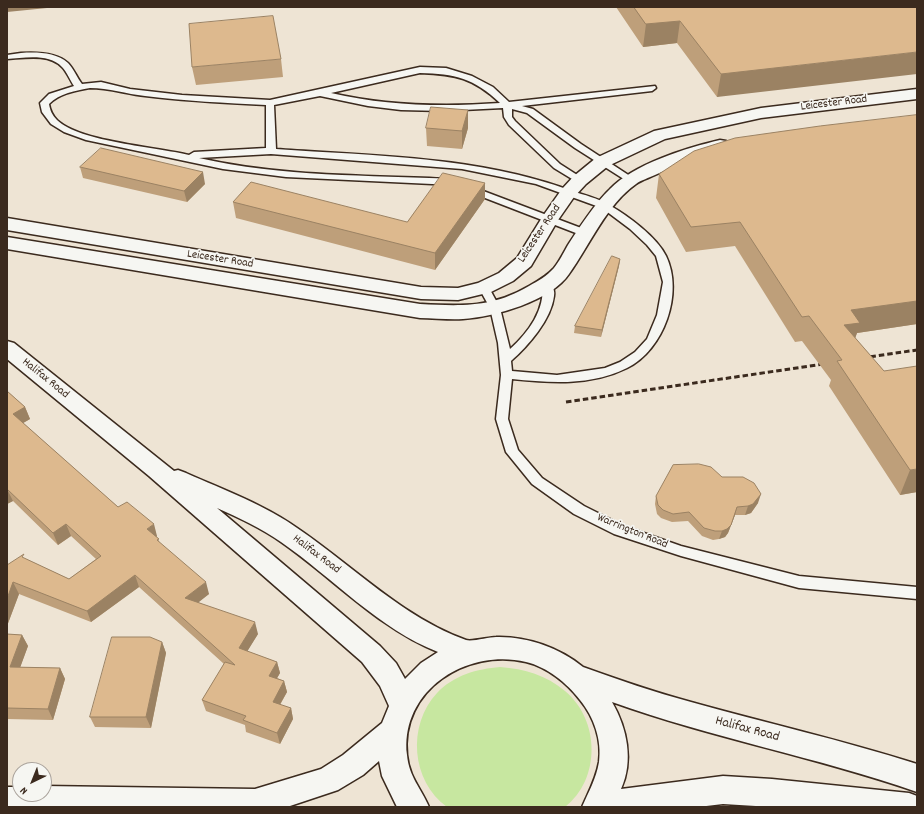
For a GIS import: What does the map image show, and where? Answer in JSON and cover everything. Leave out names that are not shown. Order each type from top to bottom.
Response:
[{"type":"street","name":"Leicester Road","points":[[7,224],[421,293],[458,294],[484,288],[506,277],[524,262],[549,220],[574,186],[602,162],[660,135],[761,113],[917,94]]},
{"type":"street","name":"Leicester Road","points":[[7,243],[420,311],[460,313],[495,308],[525,297],[547,284],[561,272],[585,233],[605,206],[615,193],[630,180],[680,157],[733,141],[714,123]]},
{"type":"street","name":"Halifax Road","points":[[7,348],[157,470],[371,654],[383,666],[394,682],[402,704]]},
{"type":"street","name":"Halifax Road","points":[[157,470],[268,521],[291,536],[403,621],[429,637],[467,652]]},
{"type":"street","name":"Halifax Road","points":[[414,807],[402,792],[392,762],[393,731],[402,704],[418,682],[441,664],[467,652],[496,648],[525,651],[554,661],[578,677],[632,697],[834,753],[917,778]]},
{"type":"street","name":"Halifax Road","points":[[578,677],[598,699],[610,725],[614,754],[609,783],[597,807]]},
{"type":"street","points":[[7,801],[89,800],[263,805],[328,780],[353,765],[393,731]]},
{"type":"street","points":[[608,807],[647,799],[723,790],[772,793],[909,807]]},
{"type":"lane","points":[[7,57],[36,56],[53,58],[64,65],[79,86]]},
{"type":"lane","points":[[585,233],[450,181],[373,180],[286,174],[223,166],[89,138],[67,130],[54,122],[46,112],[44,102],[52,96],[79,86],[101,85],[130,92],[182,98],[270,102],[320,93],[420,70],[446,71],[469,78],[490,89],[507,105],[530,111],[630,180]]},
{"type":"lane","points":[[320,93],[369,104],[413,108],[466,108],[507,105],[652,88]]},
{"type":"lane","points":[[270,102],[271,151]]},
{"type":"lane","points":[[507,105],[508,117],[512,122],[557,166],[574,186],[605,206],[651,243],[661,256],[668,282],[663,314],[652,341],[634,359],[624,365],[607,372],[557,379],[507,375]]},
{"type":"lane","points":[[181,156],[271,151],[462,166],[526,179],[574,186]]},
{"type":"lane","points":[[506,360],[524,343],[545,310],[549,295],[547,284]]},
{"type":"lane","name":"Warrington Road","points":[[484,288],[495,308],[504,343],[507,375],[502,420],[512,452],[537,481],[579,510],[619,530],[681,551],[798,582],[917,593]]},
{"type":"green space","points":[[500,667],[527,671],[558,685],[577,703],[585,717],[590,733],[592,749],[590,766],[585,781],[577,795],[565,807],[447,807],[435,796],[426,783],[420,768],[417,752],[417,736],[427,706],[437,693],[458,677],[474,671]]},
{"type":"building","points":[[634,7],[917,7],[917,52],[721,74],[680,21],[646,24]]},
{"type":"building","points":[[273,16],[281,59],[192,67],[189,24]]},
{"type":"building","points":[[431,107],[468,110],[462,131],[426,128]]},
{"type":"building","points":[[917,115],[917,301],[851,310],[860,323],[844,325],[884,371],[917,366],[917,469],[910,470],[837,361],[842,360],[809,316],[802,317],[740,222],[691,227],[659,174],[694,151],[735,138],[820,126]]},
{"type":"building","points":[[101,148],[203,172],[184,191],[80,167]]},
{"type":"building","points":[[443,173],[485,183],[435,253],[233,202],[251,182],[407,222]]},
{"type":"building","points":[[612,256],[620,259],[602,330],[575,326]]},
{"type":"building","points":[[7,391],[25,407],[13,414],[118,507],[127,502],[154,524],[147,529],[159,539],[157,540],[206,582],[185,598],[255,622],[239,648],[277,662],[269,676],[284,681],[273,702],[291,708],[277,733],[243,720],[246,716],[202,700],[225,662],[235,665],[135,575],[87,611],[13,582],[7,599],[7,565],[24,554],[22,557],[69,579],[101,556],[66,524],[53,533],[7,489]]},
{"type":"building","points":[[699,464],[711,467],[722,477],[743,477],[754,483],[761,494],[753,504],[737,507],[731,525],[722,531],[704,528],[689,512],[673,514],[663,510],[658,505],[656,496],[673,465]]},
{"type":"building","points":[[7,634],[22,635],[10,667],[60,668],[48,709],[7,708]]},
{"type":"building","points":[[112,637],[150,637],[162,642],[146,717],[90,717]]},
{"type":"railway","points":[[862,358],[917,350]]},
{"type":"railway","points":[[566,402],[830,363]]}]
